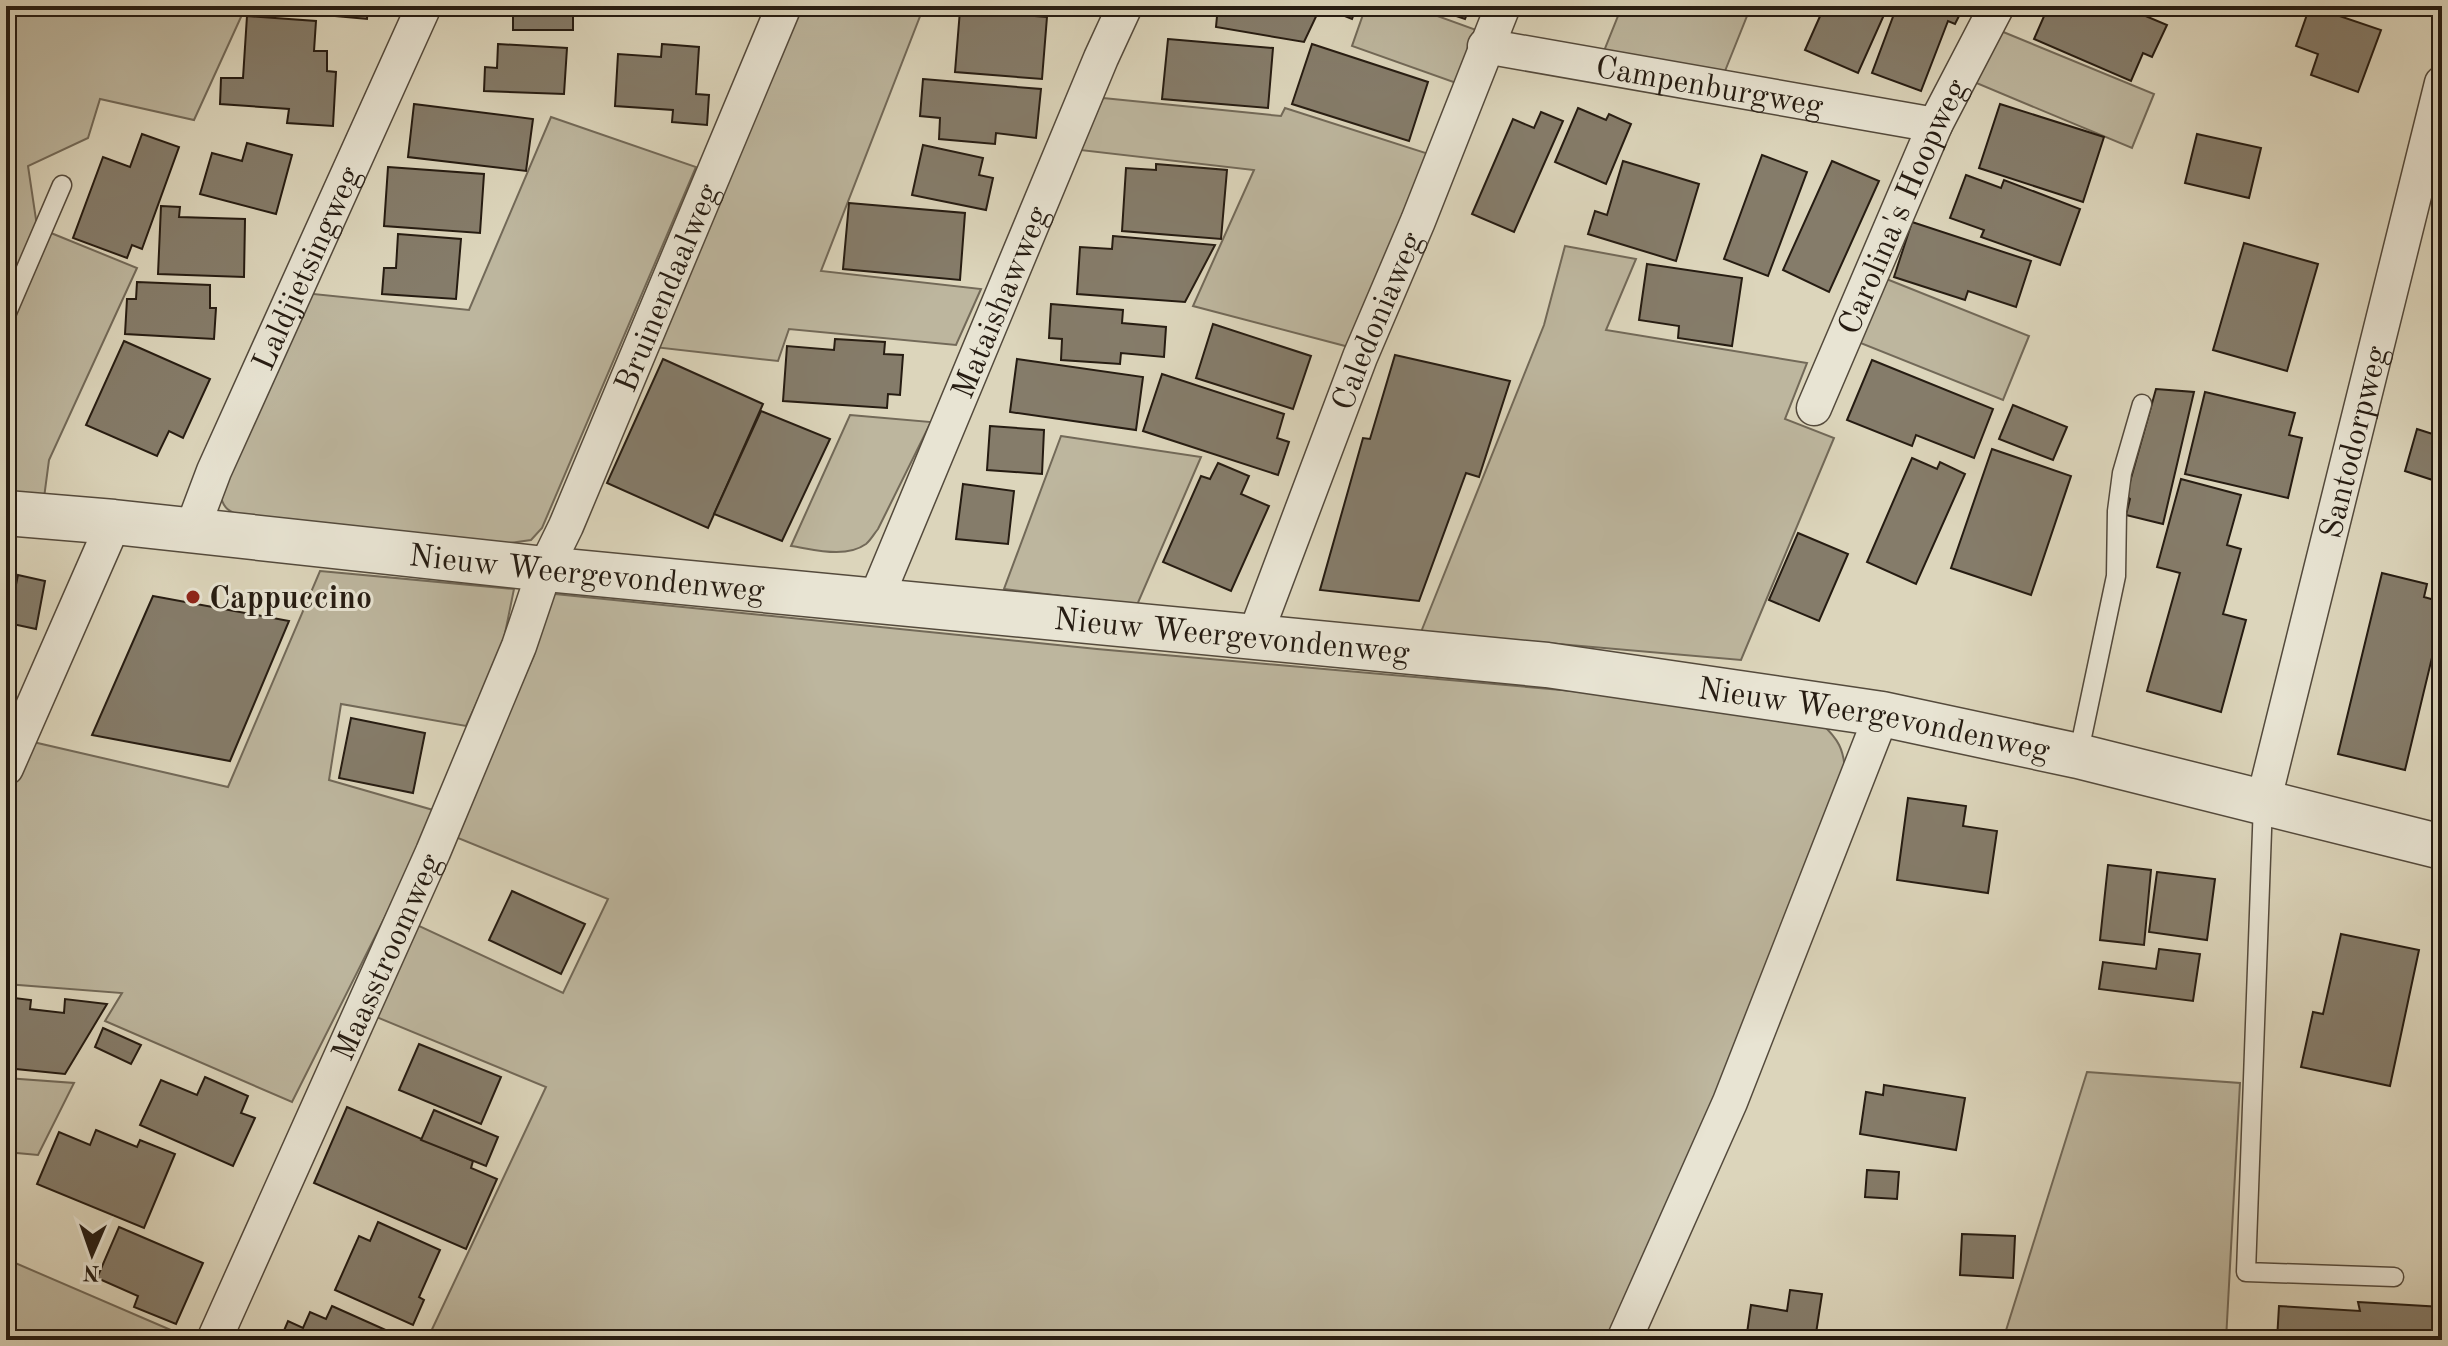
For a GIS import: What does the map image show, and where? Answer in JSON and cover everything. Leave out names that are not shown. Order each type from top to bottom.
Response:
[{"type":"street","name":"Laldjietsingweg","points":[[191,532],[214,471],[424,6]]},
{"type":"street","name":"Bruinendaalweg","points":[[545,569],[566,526],[784,6]]},
{"type":"street","name":"Mataishawweg","points":[[875,601],[1125,6]]},
{"type":"street","name":"Caledoniaweg","points":[[1254,638],[1360,357],[1418,221],[1503,6]]},
{"type":"street","name":"Carolina's Hoopweg","points":[[1814,408],[1935,125],[1997,6]]},
{"type":"street","name":"Campenburgweg","points":[[1485,46],[1935,125]]},
{"type":"street","name":"Santodorpweg","points":[[2263,803],[2442,83]]},
{"type":"street","name":"Nieuw Weergevondenweg","points":[[6,513],[545,569],[1547,665],[1882,714],[2078,756],[2442,847]]},
{"type":"street","points":[[6,768],[114,522]]},
{"type":"street","name":"Maasstroomweg","points":[[214,1340],[433,852],[519,646],[545,569]]},
{"type":"street","points":[[1624,1340],[1730,1102],[1882,714]]},
{"type":"lane","points":[[6,315],[62,185]]},
{"type":"lane","points":[[2078,756],[2116,576],[2117,511],[2122,473],[2142,404]]},
{"type":"lane","points":[[2263,803],[2246,1272],[2394,1277]]},
{"type":"shaded area","points":[[15,6],[246,6],[194,120],[100,99],[88,138],[28,166],[37,226],[6,295],[6,26]]},
{"type":"shaded area","points":[[796,6],[924,6],[821,271],[981,289],[956,345],[789,329],[778,361],[645,346]]},
{"type":"shaded area","points":[[1366,6],[1410,6],[1479,31],[1459,84],[1352,46]]},
{"type":"shaded area","points":[[1622,6],[1751,6],[1723,76],[1602,56]]},
{"type":"shaded area","points":[[1996,29],[2154,94],[2132,148],[1974,82]]},
{"type":"shaded area","points":[[1103,98],[1281,116],[1285,108],[1432,155],[1349,347],[1193,306],[1254,170],[1080,150]]},
{"type":"shaded area","points":[[551,117],[696,167],[542,528],[531,540],[496,545],[242,516],[228,510],[221,497],[304,293],[469,310]]},
{"type":"shaded area","points":[[51,233],[137,268],[49,460],[44,498],[6,493],[6,332]]},
{"type":"shaded area","points":[[1565,246],[1636,259],[1606,330],[1807,363],[1785,419],[1834,438],[1741,660],[1421,632],[1544,325]]},
{"type":"shaded area","points":[[1879,276],[2029,336],[2003,400],[1853,340]]},
{"type":"shaded area","points":[[850,415],[931,422],[878,529],[868,543],[858,549],[839,552],[791,546]]},
{"type":"shaded area","points":[[1061,436],[1201,457],[1137,605],[1004,589]]},
{"type":"shaded area","points":[[320,571],[514,589],[502,648],[466,726],[341,704],[329,780],[433,810],[398,891],[292,1102],[105,1021],[122,993],[6,984],[6,803],[33,742],[228,787]]},
{"type":"shaded area","points":[[545,593],[1097,649],[1596,693],[1822,724],[1839,745],[1845,772],[1722,1092],[1606,1340],[427,1340],[546,1087],[374,1016],[415,924],[563,993],[608,899],[453,836],[534,655]]},
{"type":"shaded area","points":[[2087,1072],[2240,1083],[2226,1340],[2003,1340]]},
{"type":"shaded area","points":[[6,1078],[74,1083],[38,1155],[6,1152]]},
{"type":"shaded area","points":[[6,1259],[194,1340],[6,1340]]},
{"type":"building","points":[[304,6],[368,6],[367,19],[303,13]]},
{"type":"building","points":[[513,6],[573,6],[573,30],[513,30]]},
{"type":"building","points":[[975,6],[1054,6],[1054,10]]},
{"type":"building","points":[[1218,6],[1321,6],[1304,42],[1216,27]]},
{"type":"building","points":[[1328,6],[1357,6],[1352,19],[1327,9]]},
{"type":"building","points":[[1427,6],[1470,6],[1465,19]]},
{"type":"building","points":[[1806,6],[1888,6],[1858,73],[1805,50],[1821,14]]},
{"type":"building","points":[[1897,6],[1964,6],[1955,24],[1948,21],[1921,91],[1872,73]]},
{"type":"building","points":[[2064,6],[2122,6],[2167,25],[2152,57],[2143,53],[2131,81],[2034,39],[2048,7],[2061,13]]},
{"type":"building","points":[[2310,6],[2381,30],[2358,92],[2311,75],[2318,54],[2296,46]]},
{"type":"building","points":[[960,10],[1047,17],[1042,79],[955,72]]},
{"type":"building","points":[[247,16],[316,21],[314,51],[327,51],[327,71],[336,72],[333,126],[287,123],[289,109],[220,104],[221,78],[243,78]]},
{"type":"building","points":[[1168,39],[1273,48],[1268,108],[1162,99]]},
{"type":"building","points":[[498,44],[567,48],[564,94],[484,91],[485,67],[497,68]]},
{"type":"building","points":[[662,44],[699,47],[696,94],[709,95],[707,125],[672,122],[673,110],[615,106],[618,54],[661,57]]},
{"type":"building","points":[[1312,44],[1428,82],[1409,141],[1292,104]]},
{"type":"building","points":[[923,79],[1041,89],[1036,138],[996,133],[995,144],[939,139],[940,118],[920,116]]},
{"type":"building","points":[[414,104],[533,119],[526,171],[408,157]]},
{"type":"building","points":[[2000,104],[2104,137],[2083,202],[1979,168]]},
{"type":"building","points":[[1578,108],[1606,120],[1609,114],[1631,124],[1606,184],[1555,162]]},
{"type":"building","points":[[1541,112],[1563,121],[1514,232],[1472,214],[1513,119],[1534,128]]},
{"type":"building","points":[[142,134],[179,147],[142,249],[132,245],[127,258],[73,238],[103,157],[130,167]]},
{"type":"building","points":[[2197,134],[2261,148],[2249,198],[2185,183]]},
{"type":"building","points":[[247,143],[292,155],[276,214],[200,194],[212,153],[242,161]]},
{"type":"building","points":[[923,145],[983,158],[979,175],[993,178],[986,210],[912,195]]},
{"type":"building","points":[[1762,155],[1807,172],[1768,276],[1724,259]]},
{"type":"building","points":[[1623,161],[1699,184],[1676,261],[1588,234],[1595,211],[1607,215]]},
{"type":"building","points":[[1832,161],[1879,181],[1829,292],[1783,270]]},
{"type":"building","points":[[1156,164],[1227,170],[1221,239],[1122,231],[1126,168],[1156,170]]},
{"type":"building","points":[[388,167],[484,174],[480,233],[384,226]]},
{"type":"building","points":[[1966,175],[2001,188],[2004,180],[2080,209],[2060,265],[1981,237],[1984,230],[1950,218]]},
{"type":"building","points":[[849,203],[965,213],[960,280],[843,269]]},
{"type":"building","points":[[161,206],[180,207],[179,217],[245,219],[244,277],[158,274]]},
{"type":"building","points":[[1912,222],[2031,261],[2016,307],[1968,291],[1965,300],[1894,277]]},
{"type":"building","points":[[398,234],[461,239],[456,299],[382,294],[384,268],[396,268]]},
{"type":"building","points":[[1113,236],[1215,245],[1185,302],[1077,294],[1080,247],[1112,249]]},
{"type":"building","points":[[2244,243],[2318,264],[2287,371],[2213,350]]},
{"type":"building","points":[[1647,264],[1742,278],[1732,346],[1678,338],[1679,326],[1639,320]]},
{"type":"building","points":[[137,282],[210,285],[210,308],[216,308],[214,339],[125,334],[127,299],[136,299]]},
{"type":"building","points":[[1051,304],[1123,310],[1122,323],[1166,327],[1164,357],[1121,353],[1120,364],[1061,360],[1062,339],[1049,338]]},
{"type":"building","points":[[1213,324],[1311,356],[1293,409],[1196,378]]},
{"type":"building","points":[[835,339],[885,342],[884,354],[903,355],[900,395],[888,394],[887,408],[783,401],[787,346],[834,350]]},
{"type":"building","points":[[124,341],[210,379],[183,438],[169,431],[157,456],[86,425]]},
{"type":"building","points":[[1395,355],[1510,381],[1479,477],[1466,473],[1419,601],[1320,590],[1363,438],[1370,439]]},
{"type":"building","points":[[2442,355],[2442,386],[2437,385]]},
{"type":"building","points":[[663,359],[763,404],[708,528],[607,483]]},
{"type":"building","points":[[1017,359],[1143,377],[1136,430],[1010,412]]},
{"type":"building","points":[[1872,360],[1993,409],[1974,458],[1916,435],[1912,446],[1847,420]]},
{"type":"building","points":[[1162,374],[1284,414],[1277,438],[1289,442],[1278,475],[1143,431]]},
{"type":"building","points":[[2156,389],[2194,392],[2163,524],[2126,515],[2130,499],[2126,496]]},
{"type":"building","points":[[2205,392],[2295,413],[2289,435],[2302,438],[2288,498],[2185,474]]},
{"type":"building","points":[[2013,405],[2067,427],[2053,460],[1999,439]]},
{"type":"building","points":[[761,411],[830,439],[782,541],[714,514]]},
{"type":"building","points":[[990,426],[1044,430],[1042,474],[987,470]]},
{"type":"building","points":[[2417,429],[2442,437],[2442,483],[2405,471]]},
{"type":"building","points":[[1992,449],[2071,476],[2031,595],[1951,568]]},
{"type":"building","points":[[1912,458],[1937,469],[1940,462],[1965,474],[1916,584],[1867,562]]},
{"type":"building","points":[[1218,463],[1249,476],[1241,494],[1269,506],[1231,591],[1163,562],[1201,476],[1210,479]]},
{"type":"building","points":[[2181,479],[2241,495],[2227,545],[2241,549],[2223,614],[2246,620],[2221,712],[2147,691],[2180,573],[2157,567]]},
{"type":"building","points":[[963,484],[1014,491],[1008,544],[956,539]]},
{"type":"building","points":[[1798,533],[1848,554],[1819,621],[1769,600]]},
{"type":"building","points":[[2382,573],[2427,584],[2424,597],[2442,602],[2442,616],[2405,770],[2338,754]]},
{"type":"building","points":[[18,575],[45,581],[36,629],[8,623]]},
{"type":"building","points":[[153,596],[289,621],[230,761],[92,735]]},
{"type":"building","points":[[351,718],[425,733],[413,793],[339,778]]},
{"type":"building","points":[[1908,798],[1966,806],[1963,826],[1997,831],[1988,893],[1897,880]]},
{"type":"building","points":[[2108,865],[2151,870],[2144,945],[2100,940]]},
{"type":"building","points":[[2157,872],[2215,879],[2207,940],[2149,932]]},
{"type":"building","points":[[512,891],[585,924],[561,974],[489,940]]},
{"type":"building","points":[[2341,934],[2419,950],[2390,1086],[2301,1067],[2313,1012],[2323,1014]]},
{"type":"building","points":[[2159,949],[2200,954],[2193,1001],[2099,989],[2103,962],[2156,969]]},
{"type":"building","points":[[6,997],[31,1000],[30,1009],[64,1013],[65,999],[107,1004],[65,1074],[6,1068]]},
{"type":"building","points":[[103,1028],[141,1045],[131,1064],[95,1047]]},
{"type":"building","points":[[419,1044],[501,1077],[481,1124],[399,1090]]},
{"type":"building","points":[[205,1077],[248,1096],[241,1113],[255,1118],[233,1166],[140,1125],[161,1080],[197,1095]]},
{"type":"building","points":[[1884,1085],[1965,1098],[1956,1150],[1860,1134],[1866,1092],[1883,1095]]},
{"type":"building","points":[[347,1107],[473,1161],[471,1168],[497,1179],[466,1249],[314,1183]]},
{"type":"building","points":[[434,1110],[498,1137],[486,1166],[421,1140]]},
{"type":"building","points":[[96,1130],[137,1147],[140,1140],[175,1154],[144,1228],[37,1184],[59,1132],[90,1145]]},
{"type":"building","points":[[1867,1170],[1899,1172],[1897,1199],[1865,1197]]},
{"type":"building","points":[[378,1222],[440,1250],[419,1297],[424,1300],[413,1325],[335,1290],[359,1236],[370,1241]]},
{"type":"building","points":[[119,1227],[203,1263],[176,1324],[134,1307],[138,1296],[97,1278]]},
{"type":"building","points":[[1962,1234],[2015,1236],[2013,1278],[1960,1275]]},
{"type":"building","points":[[1790,1290],[1822,1294],[1815,1340],[1746,1340],[1751,1305],[1787,1311]]},
{"type":"building","points":[[2358,1302],[2442,1307],[2442,1340],[2277,1340],[2279,1306],[2360,1311]]},
{"type":"building","points":[[332,1306],[388,1331],[384,1340],[280,1340],[288,1321],[303,1328],[310,1312],[326,1319]]},
{"type":"building","points":[[1901,1335],[1963,1338],[1963,1340],[1900,1340]]},
{"type":"place","name":"Cappuccino","points":[[193,597]]}]
